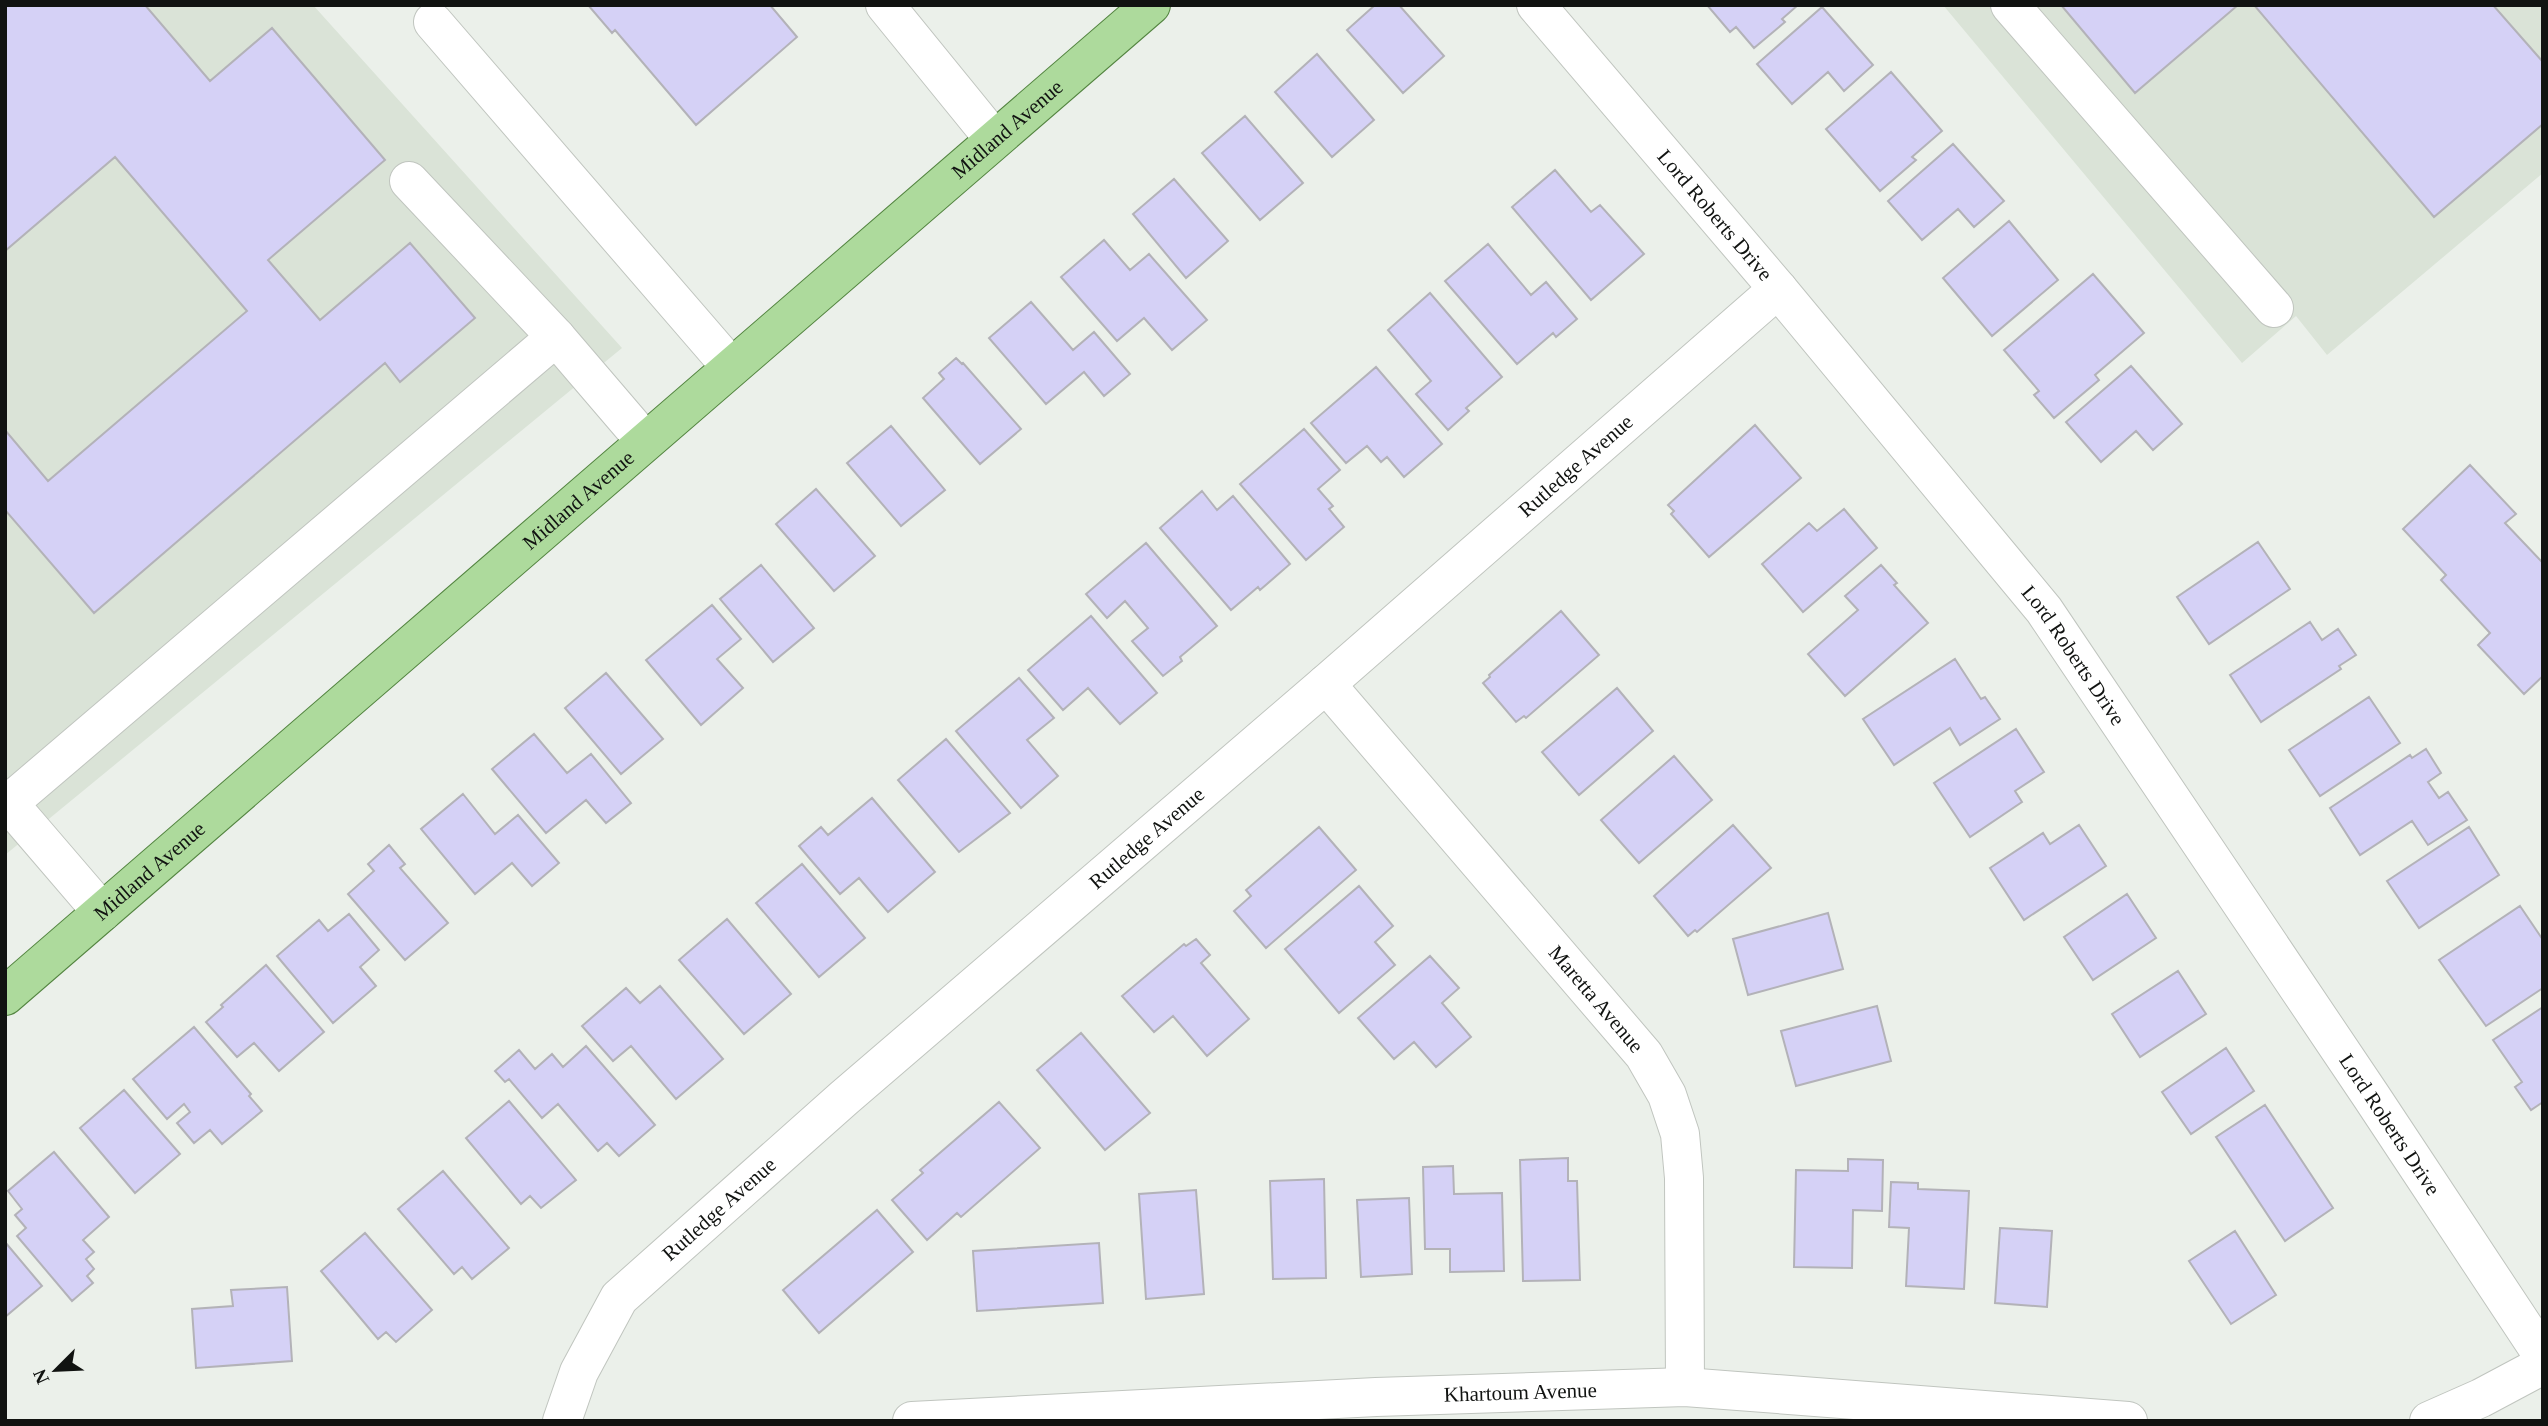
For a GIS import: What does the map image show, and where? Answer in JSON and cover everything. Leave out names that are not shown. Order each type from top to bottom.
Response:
[{"type":"main road","name":"Midland Avenue","points":[[5,996],[1151,5]]},
{"type":"street","points":[[885,5],[994,139]]},
{"type":"street","name":"Lord Roberts Drive","points":[[1536,5],[1779,289],[2044,610],[2364,1084],[2543,1356]]},
{"type":"street","points":[[2010,5],[2274,307]]},
{"type":"street","points":[[433,22],[731,367]]},
{"type":"street","points":[[409,181],[556,337],[645,441]]},
{"type":"street","name":"Rutledge Avenue","points":[[562,1421],[579,1372],[618,1298],[844,1098],[1326,684],[1779,289]]},
{"type":"street","points":[[102,912],[7,801],[556,337]]},
{"type":"street","name":"Maretta Avenue","points":[[1326,684],[1644,1055],[1667,1095],[1680,1134],[1684,1178],[1685,1387]]},
{"type":"street","points":[[2429,1421],[2481,1398],[2543,1365]]},
{"type":"street","name":"Khartoum Avenue","points":[[912,1421],[1376,1397],[1685,1387],[2128,1421]]},
{"type":"shaded area","points":[[5,5],[313,5],[622,348],[5,855]]},
{"type":"shaded area","points":[[1943,5],[2543,5],[2543,173],[2327,355],[2296,316],[2242,363]]},
{"type":"building","points":[[5,5],[145,5],[210,81],[272,28],[385,160],[268,260],[320,320],[410,243],[475,318],[400,382],[385,363],[94,613],[5,510],[5,430],[48,481],[247,311],[115,157],[5,251]]},
{"type":"building","points":[[588,5],[770,5],[797,37],[696,125],[615,30],[612,33]]},
{"type":"building","points":[[1375,5],[1399,5],[1444,56],[1403,93],[1347,30]]},
{"type":"building","points":[[1707,5],[1798,5],[1782,19],[1785,22],[1754,48],[1736,27],[1730,32]]},
{"type":"building","points":[[2061,5],[2238,5],[2135,93]]},
{"type":"building","points":[[2254,5],[2493,5],[2543,62],[2543,124],[2434,217]]},
{"type":"building","points":[[1822,7],[1873,65],[1844,91],[1828,72],[1792,104],[1757,64]]},
{"type":"building","points":[[1317,54],[1374,120],[1332,157],[1275,92]]},
{"type":"building","points":[[1891,72],[1942,131],[1912,157],[1916,160],[1880,191],[1826,129]]},
{"type":"building","points":[[1245,116],[1303,183],[1260,220],[1202,153]]},
{"type":"building","points":[[1953,144],[2004,201],[1974,227],[1958,209],[1922,240],[1888,201]]},
{"type":"building","points":[[1555,170],[1591,212],[1600,205],[1644,254],[1591,300],[1512,207]]},
{"type":"building","points":[[1174,179],[1228,241],[1186,278],[1133,214]]},
{"type":"building","points":[[2009,221],[2058,280],[1992,336],[1943,278]]},
{"type":"building","points":[[1104,240],[1130,270],[1149,254],[1207,320],[1172,350],[1144,318],[1117,341],[1061,277]]},
{"type":"building","points":[[1488,244],[1531,295],[1546,282],[1577,319],[1556,337],[1553,333],[1517,364],[1445,281]]},
{"type":"building","points":[[2093,274],[2144,333],[2095,375],[2099,380],[2054,418],[2034,395],[2039,391],[2004,350]]},
{"type":"building","points":[[1430,293],[1502,377],[1466,408],[1469,411],[1448,430],[1416,394],[1431,381],[1388,330]]},
{"type":"building","points":[[1031,302],[1073,350],[1094,332],[1130,374],[1104,396],[1084,372],[1046,404],[989,338]]},
{"type":"building","points":[[956,358],[1021,429],[980,464],[923,398],[944,379],[939,373]]},
{"type":"building","points":[[2131,366],[2182,424],[2153,450],[2136,431],[2101,462],[2066,422]]},
{"type":"building","points":[[1376,367],[1442,444],[1404,477],[1387,457],[1381,462],[1367,446],[1346,463],[1311,423]]},
{"type":"building","points":[[1755,425],[1801,478],[1709,557],[1671,514],[1674,511],[1668,505]]},
{"type":"building","points":[[891,426],[945,490],[901,526],[847,463]]},
{"type":"building","points":[[1304,429],[1340,470],[1318,489],[1333,506],[1329,509],[1344,527],[1306,560],[1240,484]]},
{"type":"building","points":[[2470,465],[2516,514],[2505,523],[2543,563],[2543,676],[2524,694],[2478,645],[2490,633],[2441,580],[2446,575],[2403,529]]},
{"type":"building","points":[[816,489],[875,556],[834,591],[776,524]]},
{"type":"building","points":[[1202,491],[1217,510],[1233,496],[1290,564],[1231,610],[1160,528]]},
{"type":"building","points":[[1844,509],[1877,548],[1803,612],[1762,564],[1809,523],[1817,531]]},
{"type":"building","points":[[2258,542],[2290,589],[2209,644],[2177,597]]},
{"type":"building","points":[[1146,543],[1217,626],[1180,657],[1182,661],[1163,676],[1132,641],[1148,628],[1125,601],[1107,618],[1086,594]]},
{"type":"building","points":[[761,565],[814,628],[773,662],[720,599]]},
{"type":"building","points":[[1881,565],[1897,583],[1894,585],[1928,623],[1845,696],[1808,654],[1858,610],[1845,596]]},
{"type":"building","points":[[712,605],[741,639],[717,659],[743,688],[701,725],[646,660]]},
{"type":"building","points":[[1561,611],[1599,655],[1526,718],[1524,716],[1516,722],[1483,683]]},
{"type":"building","points":[[1091,616],[1157,693],[1120,724],[1088,688],[1063,710],[1028,670]]},
{"type":"building","points":[[2310,622],[2322,640],[2338,629],[2356,655],[2339,666],[2341,669],[2261,722],[2230,675]]},
{"type":"building","points":[[1955,659],[1981,699],[1985,697],[2000,719],[1960,745],[1950,728],[1894,765],[1863,719]]},
{"type":"building","points":[[606,673],[663,739],[621,774],[565,708]]},
{"type":"building","points":[[1019,678],[1054,718],[1027,740],[1058,776],[1021,808],[956,731]]},
{"type":"building","points":[[1617,688],[1653,731],[1579,795],[1542,752]]},
{"type":"building","points":[[2369,697],[2400,743],[2320,796],[2289,750]]},
{"type":"building","points":[[2016,729],[2044,772],[2015,791],[2022,802],[1970,837],[1934,783]]},
{"type":"building","points":[[534,734],[567,773],[591,754],[631,803],[606,823],[586,800],[546,833],[492,769]]},
{"type":"building","points":[[946,739],[1010,813],[959,852],[898,780]]},
{"type":"building","points":[[2426,749],[2441,773],[2428,782],[2439,798],[2448,792],[2467,820],[2428,845],[2412,821],[2360,855],[2330,808],[2410,755],[2412,758]]},
{"type":"building","points":[[1674,756],[1712,800],[1639,863],[1601,820]]},
{"type":"building","points":[[463,794],[495,834],[518,815],[559,863],[532,886],[512,863],[475,894],[421,829]]},
{"type":"building","points":[[872,798],[935,872],[888,912],[859,878],[840,894],[799,846],[821,827],[828,835]]},
{"type":"building","points":[[1733,825],[1771,868],[1697,932],[1695,930],[1688,936],[1654,896]]},
{"type":"building","points":[[2079,825],[2106,866],[2024,920],[1990,868],[2043,833],[2050,844]]},
{"type":"building","points":[[1319,827],[1356,870],[1266,948],[1234,911],[1251,896],[1246,890]]},
{"type":"building","points":[[2469,827],[2499,875],[2419,928],[2387,881]]},
{"type":"building","points":[[389,845],[405,864],[400,868],[448,923],[405,960],[348,894],[374,871],[368,864]]},
{"type":"building","points":[[802,864],[865,938],[819,977],[756,903]]},
{"type":"building","points":[[1359,886],[1393,926],[1375,942],[1395,965],[1339,1013],[1285,949]]},
{"type":"building","points":[[2127,894],[2156,938],[2093,980],[2064,937]]},
{"type":"building","points":[[2520,906],[2543,940],[2543,988],[2486,1026],[2439,960]]},
{"type":"building","points":[[1828,913],[1843,969],[1748,995],[1733,939]]},
{"type":"building","points":[[349,914],[379,950],[360,967],[376,986],[333,1023],[277,956],[319,920],[328,931]]},
{"type":"building","points":[[727,919],[791,994],[744,1034],[679,960]]},
{"type":"building","points":[[1196,939],[1210,955],[1201,963],[1249,1019],[1207,1056],[1173,1016],[1154,1032],[1122,996],[1184,944],[1186,946]]},
{"type":"building","points":[[1430,956],[1459,988],[1442,1003],[1471,1037],[1436,1067],[1414,1042],[1394,1059],[1358,1018]]},
{"type":"building","points":[[266,965],[324,1032],[279,1071],[254,1043],[237,1057],[206,1022]]},
{"type":"building","points":[[2178,971],[2206,1014],[2140,1057],[2112,1014]]},
{"type":"building","points":[[660,986],[723,1059],[676,1099],[631,1046],[613,1061],[582,1026],[626,988],[640,1003]]},
{"type":"building","points":[[1877,1006],[1891,1061],[1796,1086],[1781,1031]]},
{"type":"building","points":[[2543,1007],[2543,1102],[2531,1110],[2515,1087],[2522,1082],[2493,1040]]},
{"type":"building","points":[[194,1027],[251,1094],[249,1096],[262,1111],[222,1144],[210,1130],[194,1143],[177,1123],[190,1112],[184,1104],[167,1119],[133,1079]]},
{"type":"building","points":[[1081,1033],[1150,1113],[1105,1150],[1037,1070]]},
{"type":"building","points":[[586,1046],[655,1125],[619,1156],[607,1143],[598,1151],[558,1104],[542,1118],[509,1079],[505,1082],[495,1071],[519,1050],[535,1069],[552,1054],[563,1067]]},
{"type":"building","points":[[2226,1048],[2254,1091],[2191,1134],[2162,1092]]},
{"type":"building","points":[[124,1090],[180,1154],[135,1193],[80,1128]]},
{"type":"building","points":[[509,1101],[576,1180],[541,1208],[530,1196],[521,1204],[466,1138]]},
{"type":"building","points":[[999,1102],[1040,1148],[961,1217],[957,1213],[927,1240],[892,1200],[923,1173],[920,1170]]},
{"type":"building","points":[[2265,1105],[2333,1208],[2285,1241],[2216,1137]]},
{"type":"building","points":[[54,1152],[109,1217],[83,1240],[94,1252],[86,1259],[94,1269],[87,1276],[93,1283],[72,1301],[17,1236],[26,1228],[15,1215],[22,1209],[8,1191]]},
{"type":"building","points":[[1568,1158],[1568,1181],[1577,1181],[1580,1280],[1523,1281],[1520,1160]]},
{"type":"building","points":[[1848,1159],[1883,1160],[1882,1211],[1853,1210],[1852,1268],[1794,1267],[1796,1170],[1848,1171]]},
{"type":"building","points":[[1453,1166],[1454,1194],[1502,1193],[1504,1271],[1450,1272],[1450,1249],[1425,1249],[1423,1167]]},
{"type":"building","points":[[443,1171],[509,1248],[472,1279],[462,1267],[454,1274],[398,1209]]},
{"type":"building","points":[[1324,1179],[1326,1278],[1273,1279],[1270,1181]]},
{"type":"building","points":[[1891,1182],[1918,1183],[1918,1189],[1969,1191],[1964,1289],[1906,1286],[1909,1228],[1889,1227]]},
{"type":"building","points":[[1196,1190],[1204,1294],[1146,1299],[1139,1194]]},
{"type":"building","points":[[1409,1198],[1412,1274],[1361,1277],[1357,1200]]},
{"type":"building","points":[[877,1210],[913,1252],[819,1333],[783,1290]]},
{"type":"building","points":[[2000,1228],[2052,1231],[2047,1307],[1995,1303]]},
{"type":"building","points":[[2235,1231],[2276,1295],[2231,1324],[2189,1261]]},
{"type":"building","points":[[365,1233],[432,1310],[396,1342],[386,1332],[378,1339],[321,1271]]},
{"type":"building","points":[[5,1242],[42,1286],[5,1317]]},
{"type":"building","points":[[1099,1243],[1103,1303],[977,1311],[973,1251]]},
{"type":"building","points":[[287,1287],[292,1361],[196,1368],[192,1309],[233,1306],[231,1290]]}]
